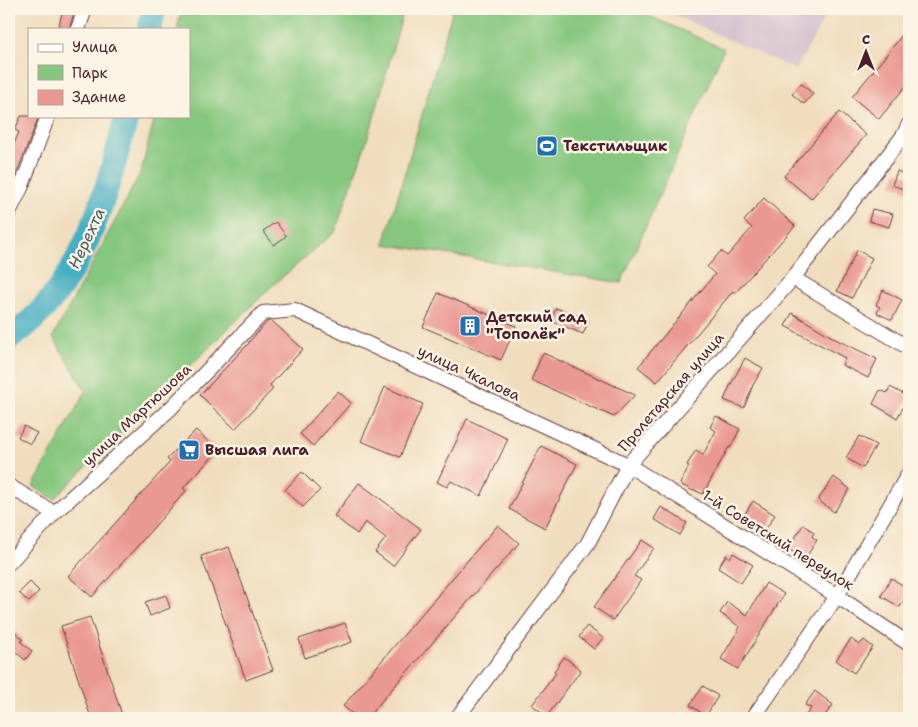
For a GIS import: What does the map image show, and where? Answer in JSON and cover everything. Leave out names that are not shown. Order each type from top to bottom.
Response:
[{"type":"street","points":[[78,28],[85,9]]},
{"type":"street","points":[[9,212],[21,188],[47,118]]},
{"type":"street","name":"Пролетарская улица","points":[[457,718],[588,543],[628,465],[794,278],[903,136],[909,124]]},
{"type":"street","points":[[794,278],[909,348]]},
{"type":"street","name":"улица Чкалова","points":[[295,310],[628,465]]},
{"type":"street","name":"улица Мартюшова","points":[[9,563],[54,513],[171,408],[262,312],[295,310]]},
{"type":"street","name":"1-й Советский переулок","points":[[628,465],[838,596],[909,644]]},
{"type":"street","points":[[753,718],[838,596],[909,473]]},
{"type":"street","points":[[9,486],[54,513]]},
{"type":"shaded area","points":[[661,9],[829,9],[796,70]]},
{"type":"green space","points":[[182,9],[404,9],[371,128],[335,232],[272,286],[54,499],[33,486],[86,391],[53,337],[141,172],[154,118],[190,118],[190,28],[177,28]]},
{"type":"green space","name":"Текстильщик","points":[[453,9],[634,9],[724,49],[621,283],[384,244]]},
{"type":"building","points":[[63,9],[75,9],[69,28],[58,28]]},
{"type":"building","points":[[909,27],[909,82],[879,119],[852,97]]},
{"type":"building","points":[[801,83],[813,94],[804,104],[792,94]]},
{"type":"building","points":[[839,112],[866,135],[811,199],[784,176]]},
{"type":"building","points":[[21,116],[38,118],[9,193],[9,156],[19,132],[15,130]]},
{"type":"building","points":[[897,171],[909,176],[909,191],[892,185]]},
{"type":"building","points":[[764,198],[795,226],[735,293],[733,291],[657,382],[638,367],[715,274],[707,267],[721,251],[727,256],[752,228],[744,221]]},
{"type":"building","points":[[872,209],[893,214],[889,227],[869,221]]},
{"type":"building","points":[[276,222],[286,236],[274,245],[263,231]]},
{"type":"building","points":[[857,250],[872,258],[852,298],[837,291]]},
{"type":"building","points":[[883,290],[902,300],[892,320],[877,313],[880,307],[876,305]]},
{"type":"building","name":"Детский сад \"Тополёк\"","points":[[438,293],[516,326],[501,360],[423,327]]},
{"type":"building","points":[[556,308],[589,320],[583,334],[551,321]]},
{"type":"building","points":[[792,313],[839,341],[877,359],[868,378],[842,365],[845,358],[785,326]]},
{"type":"building","points":[[268,321],[272,321],[303,349],[270,385],[273,389],[235,429],[200,395]]},
{"type":"building","points":[[543,353],[635,395],[614,417],[531,380]]},
{"type":"building","points":[[745,358],[763,368],[753,385],[744,408],[724,400]]},
{"type":"building","points":[[385,387],[423,404],[400,457],[361,441]]},
{"type":"building","points":[[890,387],[909,397],[897,418],[873,404],[880,390],[887,393]]},
{"type":"building","points":[[338,391],[351,403],[313,446],[300,434]]},
{"type":"building","points":[[716,416],[740,429],[703,494],[680,484],[689,466],[687,465],[696,450],[703,455],[716,431],[710,427]]},
{"type":"building","points":[[467,419],[508,439],[481,496],[451,481],[447,487],[437,482]]},
{"type":"building","points":[[24,426],[37,433],[30,444],[18,437]]},
{"type":"building","points":[[196,430],[218,451],[183,488],[186,491],[92,597],[68,576],[170,462],[167,459]]},
{"type":"building","points":[[859,436],[876,445],[863,468],[846,458]]},
{"type":"building","points":[[541,446],[577,464],[545,528],[509,509]]},
{"type":"building","points":[[302,472],[320,490],[303,507],[285,490]]},
{"type":"building","points":[[834,477],[850,489],[834,512],[818,500]]},
{"type":"building","points":[[359,483],[421,529],[393,566],[375,552],[386,538],[365,522],[357,534],[334,516]]},
{"type":"building","points":[[753,501],[775,515],[765,530],[743,517]]},
{"type":"building","points":[[661,507],[687,523],[680,535],[654,519]]},
{"type":"building","points":[[498,525],[519,543],[367,718],[357,718],[343,706]]},
{"type":"building","points":[[803,525],[814,532],[812,537],[817,540],[805,559],[788,549]]},
{"type":"building","points":[[642,540],[654,548],[634,576],[641,580],[613,620],[594,607]]},
{"type":"building","points":[[229,547],[273,670],[246,680],[201,556]]},
{"type":"building","points":[[733,553],[753,565],[741,583],[718,568],[726,555],[730,558]]},
{"type":"building","points":[[891,578],[909,589],[900,607],[881,596]]},
{"type":"building","points":[[30,582],[39,591],[29,602],[19,593]]},
{"type":"building","points":[[766,583],[784,594],[738,669],[721,659],[740,627],[720,613],[727,602],[747,615]]},
{"type":"building","points":[[166,595],[170,608],[150,616],[145,602]]},
{"type":"building","points":[[90,617],[123,718],[91,718],[61,626]]},
{"type":"building","points":[[345,623],[352,642],[305,658],[299,639]]},
{"type":"building","points":[[587,626],[603,638],[594,649],[579,637]]},
{"type":"building","points":[[9,627],[23,639],[21,642],[32,651],[25,660],[16,652],[9,660]]},
{"type":"building","points":[[851,639],[859,645],[864,640],[873,647],[854,673],[836,660]]},
{"type":"building","points":[[564,657],[581,670],[547,716],[532,705],[556,673],[554,671]]},
{"type":"building","points":[[703,686],[718,696],[706,716],[690,705]]},
{"type":"building","points":[[815,691],[833,705],[823,718],[804,718],[811,708],[805,705]]},
{"type":"waterway","name":"Нерехта","points":[[150,28],[154,9]]},
{"type":"waterway","name":"Нерехта","points":[[9,338],[34,318],[56,294],[73,268],[88,239],[100,209],[126,118]]},
{"type":"place","name":"Текстильщик","points":[[547,146]]},
{"type":"place","name":"Детский сад \"Тополёк\"","points":[[470,326]]},
{"type":"place","name":"Высшая лига","points":[[189,450]]}]
